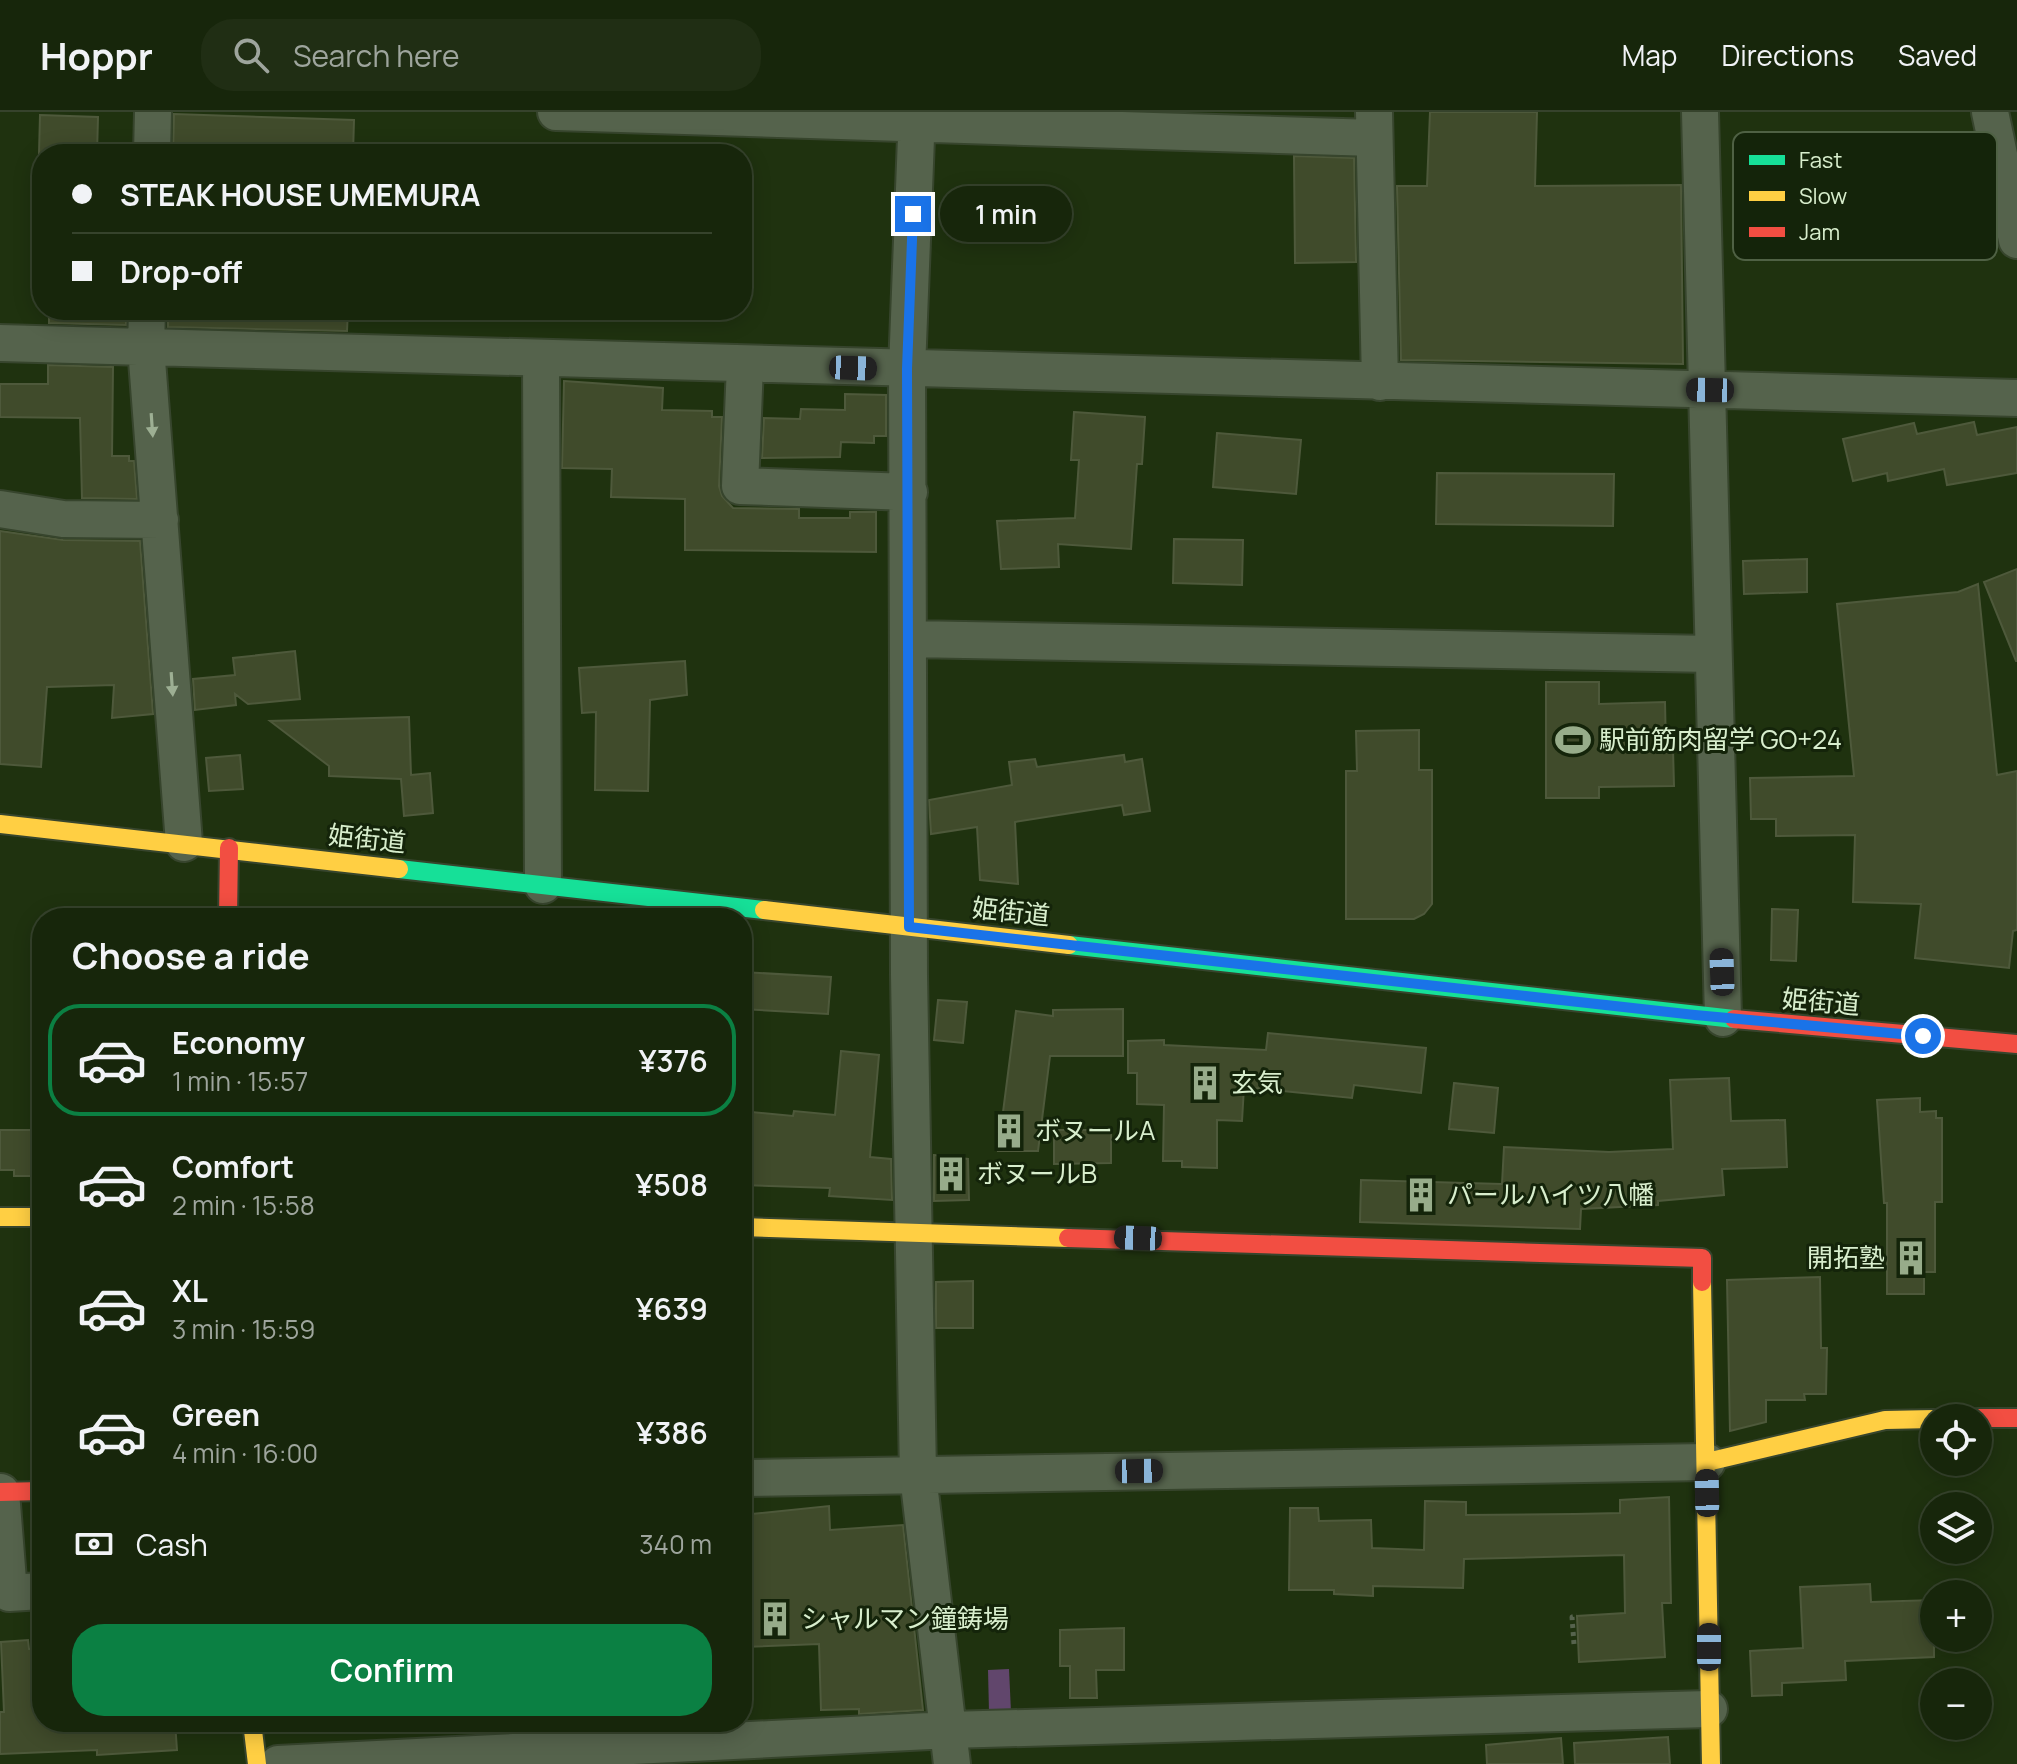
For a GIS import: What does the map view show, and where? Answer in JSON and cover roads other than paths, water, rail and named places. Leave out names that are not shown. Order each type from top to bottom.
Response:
[{"type":"main road","name":"姫街道","points":[[0,824],[743,908]]},
{"type":"main road","points":[[228,908],[229,848]]},
{"type":"main road","name":"姫街道","points":[[752,909],[1723,1018],[2017,1044]]},
{"type":"main road","points":[[0,1217],[32,1217]]},
{"type":"main road","points":[[752,1227],[914,1230],[1702,1258],[1711,1764]]},
{"type":"main road","points":[[1992,1418],[2017,1418]]},
{"type":"main road","points":[[1707,1462],[1885,1420],[1920,1419]]},
{"type":"main road","points":[[0,1492],[32,1491]]},
{"type":"main road","points":[[253,1732],[257,1764]]},
{"type":"street","points":[[152,144],[153,112]]},
{"type":"street","points":[[556,112],[1374,125],[1380,382]]},
{"type":"street","points":[[1700,112],[1710,390],[1712,654],[1723,1018]]},
{"type":"street","points":[[1990,112],[1994,132]]},
{"type":"street","points":[[917,117],[907,369],[911,639],[909,927],[918,1475],[950,1747]]},
{"type":"street","points":[[1997,145],[2017,240]]},
{"type":"street","points":[[147,320],[146,347],[184,843]]},
{"type":"street","points":[[0,343],[2017,398]]},
{"type":"street","points":[[541,360],[543,885]]},
{"type":"street","points":[[745,365],[740,486],[909,492]]},
{"type":"street","points":[[0,509],[63,519],[160,520]]},
{"type":"street","points":[[911,639],[1712,654]]},
{"type":"street","points":[[752,1478],[1707,1462]]},
{"type":"street","points":[[0,1492],[9,1593],[32,1592]]},
{"type":"street","points":[[278,1764],[950,1747],[1709,1709]]},
{"type":"place","name":"駅前筋肉留学 GO+24","points":[[1573,740]]},
{"type":"place","name":"玄気","points":[[1205,1083]]},
{"type":"place","name":"ボヌールA","points":[[1009,1131]]},
{"type":"place","name":"ボヌールB","points":[[951,1174]]},
{"type":"place","name":"パールハイツ八幡","points":[[1421,1195]]},
{"type":"place","name":"開拓塾","points":[[1911,1258]]},
{"type":"place","name":"シャルマン鐘鋳場","points":[[775,1619]]}]
